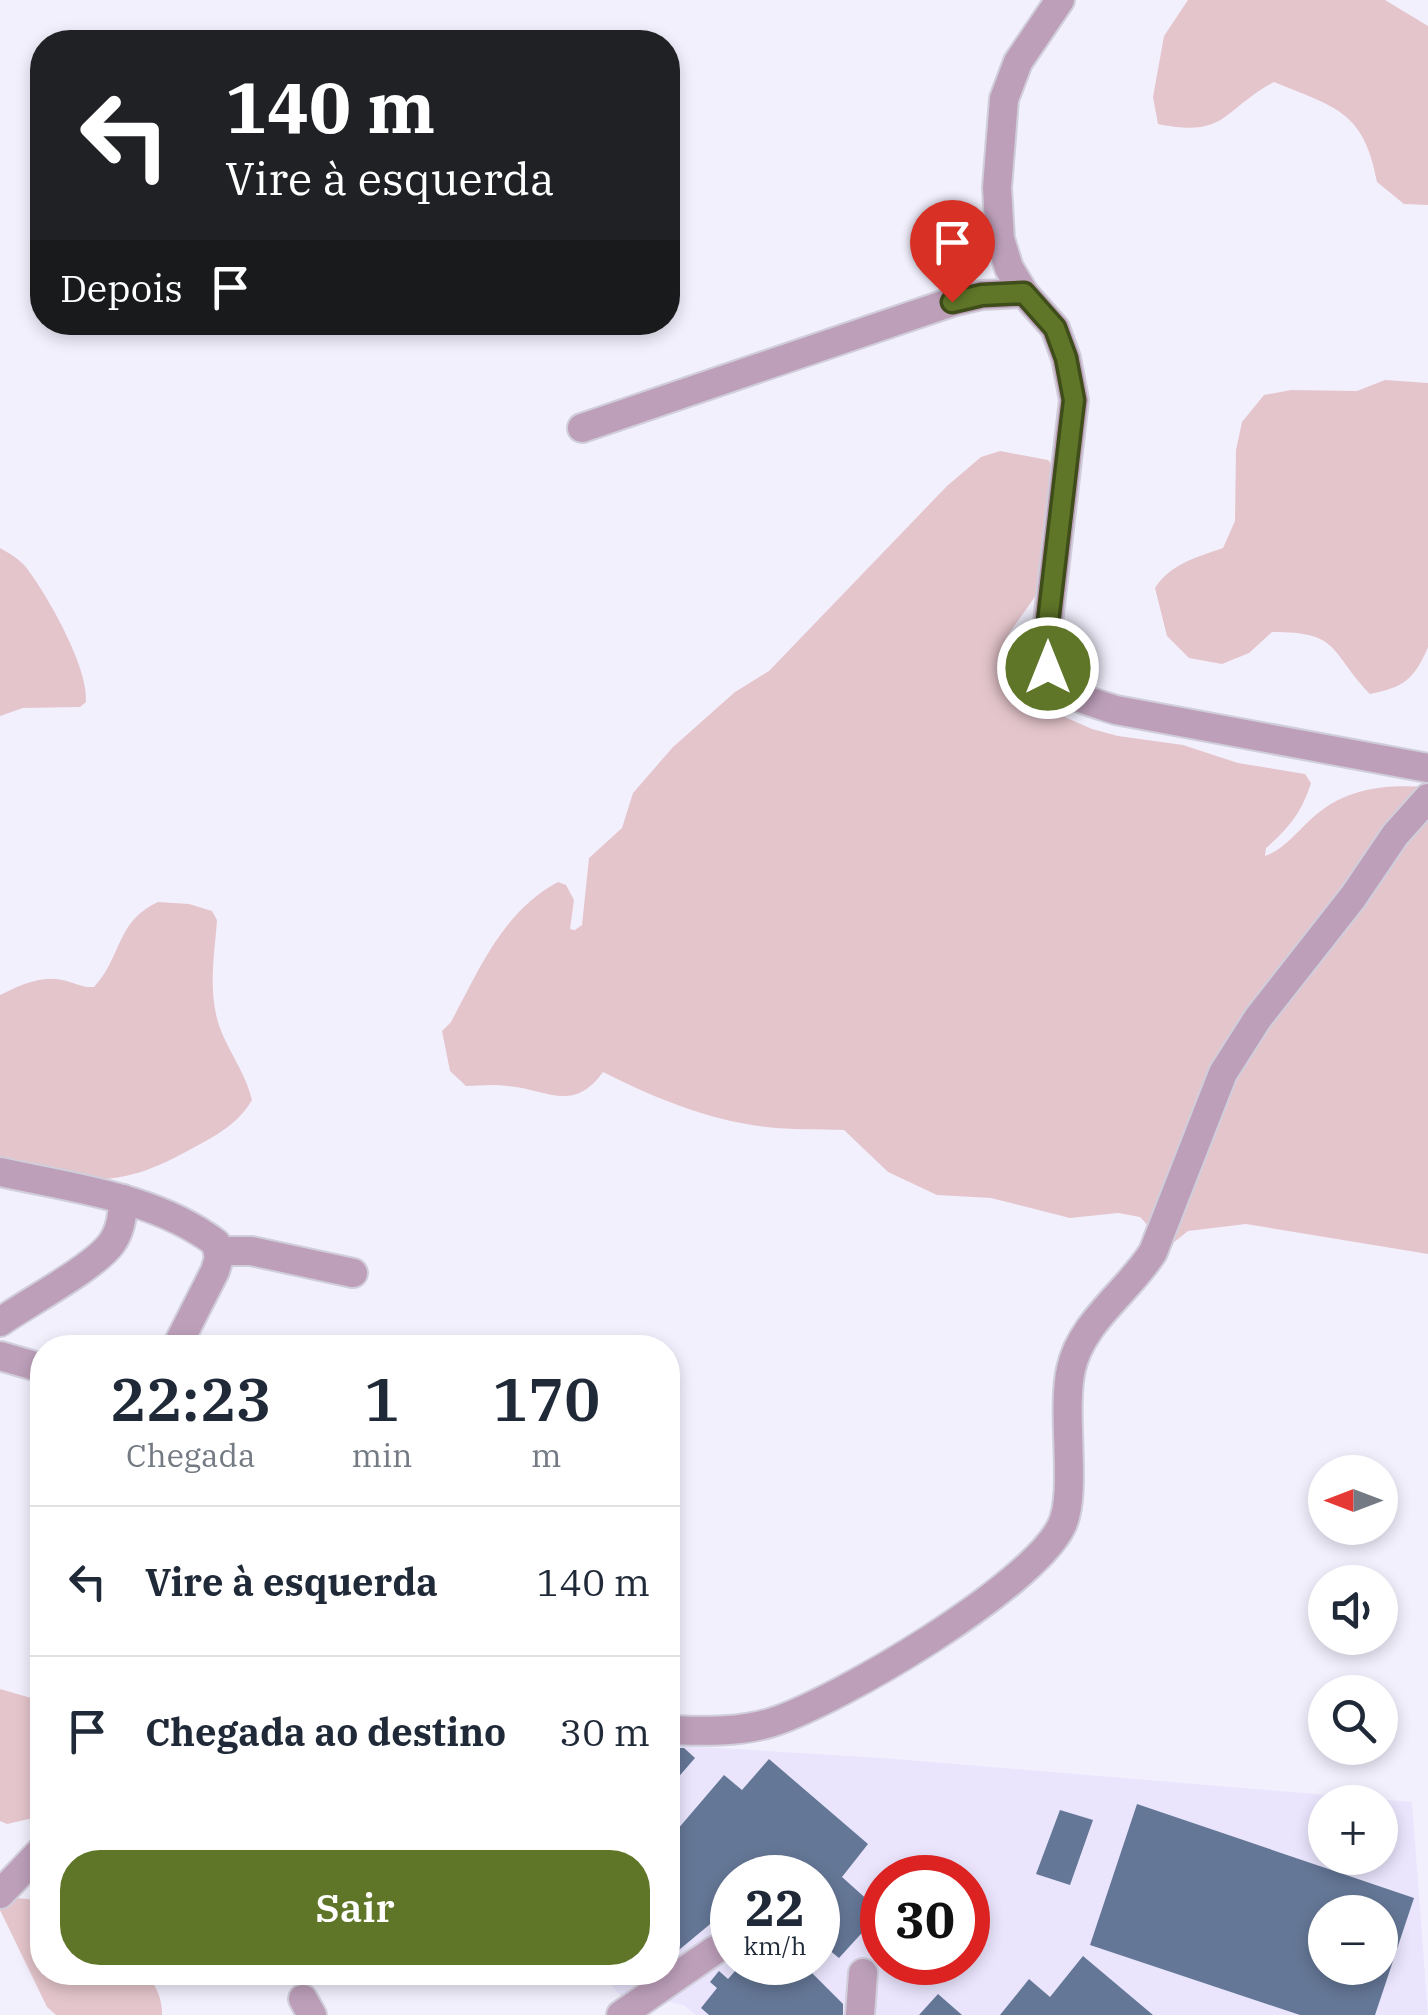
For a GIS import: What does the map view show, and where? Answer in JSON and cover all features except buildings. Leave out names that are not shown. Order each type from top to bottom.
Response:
[{"type":"street","points":[[1060,0],[1018,62],[1004,99],[999,136],[1000,238],[1009,268],[1024,293],[1055,328],[1074,400],[1046,639],[1048,668],[1062,687],[1079,698],[1116,710],[1428,768]]},
{"type":"street","points":[[582,428],[952,302],[982,295],[1024,293]]},
{"type":"street","points":[[680,1730],[745,1728],[804,1710],[913,1651],[974,1608],[1046,1548],[1061,1528],[1068,1509],[1067,1396],[1078,1345],[1138,1276],[1153,1252],[1216,1088],[1258,1018],[1353,897],[1395,835],[1428,798]]},
{"type":"street","points":[[0,1172],[123,1199],[194,1230],[216,1244],[215,1271],[188,1335]]},
{"type":"street","points":[[0,1322],[111,1244],[119,1228],[123,1199]]},
{"type":"street","points":[[218,1251],[251,1251],[353,1273]]},
{"type":"street","points":[[0,1356],[30,1365]]},
{"type":"street","points":[[0,1894],[30,1863]]},
{"type":"street","points":[[680,1974],[710,1953]]},
{"type":"street","points":[[621,2015],[664,1985]]},
{"type":"street","points":[[860,2015],[862,1985]]},
{"type":"shaded area","points":[[1188,0],[1385,0],[1428,26],[1428,205],[1404,204],[1377,182],[1364,140],[1343,114],[1274,82],[1211,125],[1158,124],[1153,97],[1164,36]]},
{"type":"shaded area","points":[[1385,380],[1428,383],[1428,647],[1418,667],[1400,685],[1370,694],[1322,640],[1272,632],[1249,653],[1222,664],[1189,658],[1167,636],[1155,588],[1176,567],[1223,548],[1235,521],[1236,450],[1242,422],[1264,395],[1291,390],[1357,391]]},
{"type":"shaded area","points":[[1000,451],[1048,460],[1060,474],[1055,568],[1006,638],[1004,657],[1012,679],[1042,707],[1118,736],[1183,745],[1238,763],[1305,774],[1311,783],[1303,803],[1288,826],[1266,848],[1265,856],[1283,846],[1322,810],[1350,795],[1395,786],[1428,787],[1428,1254],[1246,1224],[1188,1231],[1152,1260],[1152,1230],[1140,1217],[1118,1213],[1070,1218],[991,1198],[937,1195],[888,1172],[844,1130],[775,1128],[723,1119],[662,1099],[603,1072],[581,1092],[558,1096],[502,1085],[466,1086],[450,1071],[442,1031],[507,925],[539,894],[558,882],[566,885],[574,900],[570,929],[582,925],[589,858],[622,828],[633,793],[673,747],[735,692],[769,671],[947,486],[981,457]]},
{"type":"shaded area","points":[[0,548],[25,566],[65,632],[85,688],[86,702],[80,707],[23,708],[0,716]]},
{"type":"shaded area","points":[[158,902],[189,904],[212,911],[217,920],[213,979],[216,1014],[252,1100],[234,1122],[210,1138],[142,1172],[77,1178],[0,1161],[0,995],[46,979],[94,987],[134,919]]},
{"type":"shaded area","points":[[0,1689],[30,1698],[30,1819],[7,1824],[0,1821]]},
{"type":"shaded area","points":[[680,1746],[882,1758],[1308,1793],[1308,1875],[1398,1875],[1398,1801],[1412,1802],[1428,2015],[696,2015],[685,2006],[654,1998],[634,2011],[611,1985],[680,1985]]},
{"type":"shaded area","points":[[13,1898],[30,1900],[30,1972],[0,1910],[0,1905]]},
{"type":"shaded area","points":[[36,1985],[153,1985],[162,2015],[56,2015],[47,2007]]},
{"type":"route","points":[[952,302],[982,295],[1024,293],[1055,328],[1066,358],[1074,400],[1046,639],[1048,668]]}]
